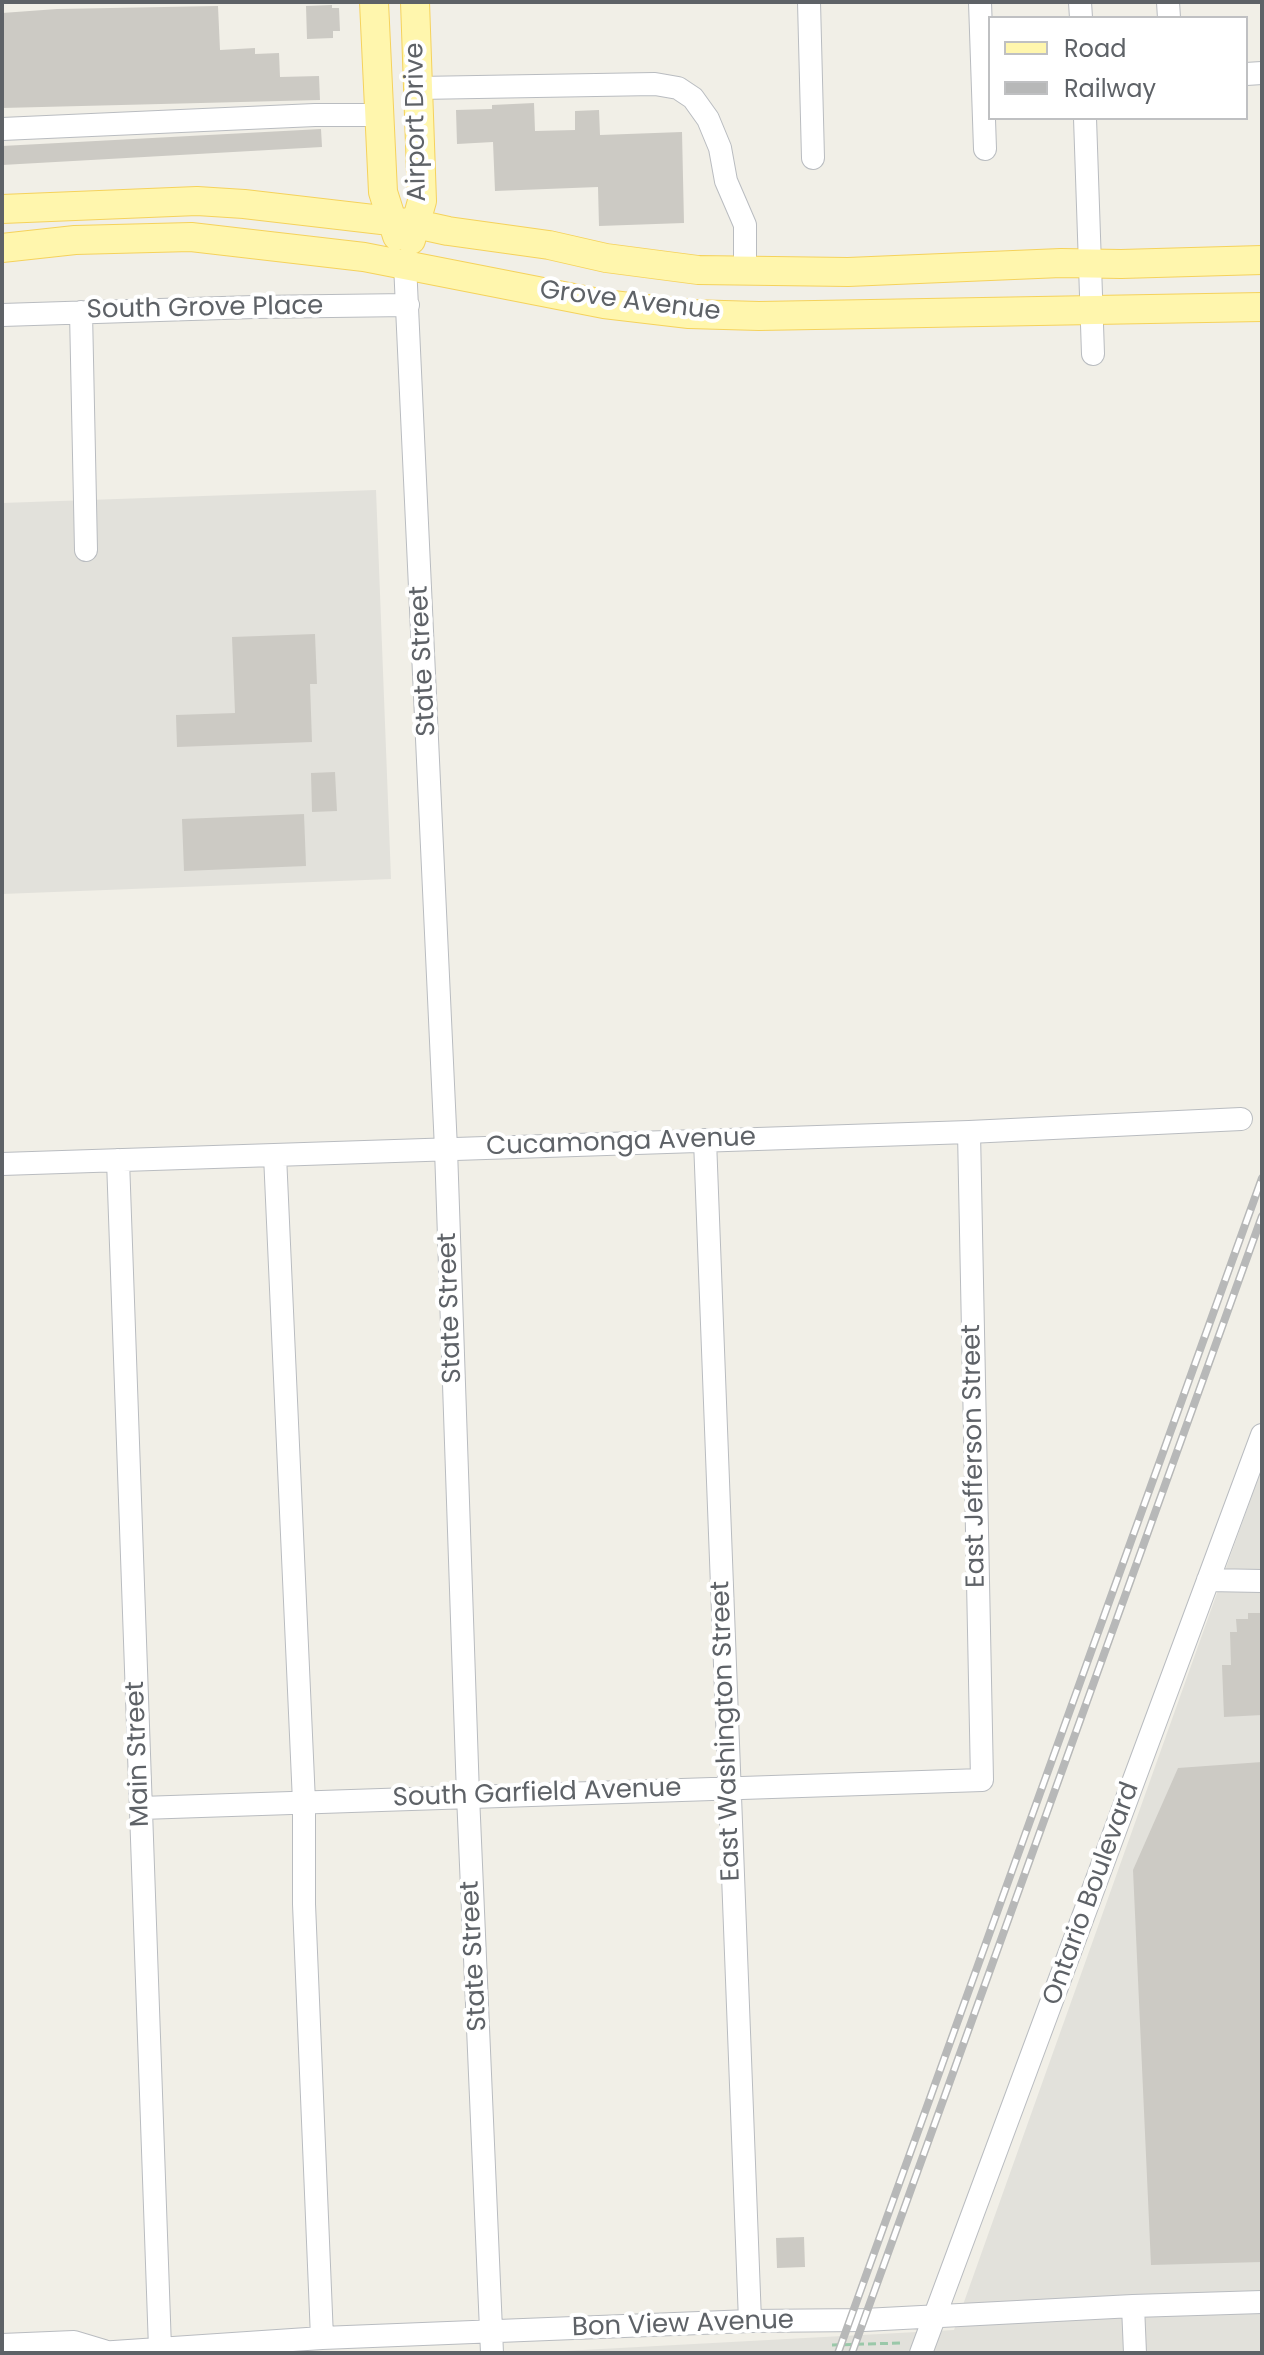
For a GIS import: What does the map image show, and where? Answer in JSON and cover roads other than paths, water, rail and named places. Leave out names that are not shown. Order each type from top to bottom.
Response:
[{"type":"main road","name":"Airport Drive","points":[[374,2],[383,192],[404,222],[405,264]]},
{"type":"main road","name":"Airport Drive","points":[[404,222],[422,201],[415,2]]},
{"type":"main road","name":"Grove Avenue","points":[[2,209],[197,201],[404,222],[549,245],[606,258],[698,270],[848,272],[1090,262],[1262,260]]},
{"type":"main road","name":"Grove Avenue","points":[[2,248],[75,240],[191,237],[405,264],[604,304],[689,314],[759,316],[1262,307]]},
{"type":"street","points":[[809,2],[813,158]]},
{"type":"street","points":[[980,2],[985,149]]},
{"type":"street","points":[[418,88],[655,84],[678,88],[693,98],[708,119],[720,148],[726,181],[745,225],[745,271]]},
{"type":"street","points":[[2,129],[379,115]]},
{"type":"street","points":[[1085,120],[1093,354]]},
{"type":"street","name":"State Street","points":[[405,264],[446,1149],[468,1795],[492,2342]]},
{"type":"street","name":"South Grove Place","points":[[2,315],[408,305]]},
{"type":"street","points":[[81,312],[86,550]]},
{"type":"street","name":"Cucamonga Avenue","points":[[2,1164],[969,1132],[1241,1119]]},
{"type":"street","name":"East Jefferson Street","points":[[969,1132],[982,1780]]},
{"type":"street","name":"East Washington Street","points":[[705,1140],[750,2321]]},
{"type":"street","points":[[275,1155],[304,1802],[304,1904],[322,2338]]},
{"type":"street","name":"Main Street","points":[[118,1160],[160,2348]]},
{"type":"street","name":"Ontario Boulevard","points":[[911,2348],[935,2315],[1262,1435]]},
{"type":"street","points":[[1208,1580],[1262,1581]]},
{"type":"street","name":"South Garfield Avenue","points":[[141,1808],[982,1780]]},
{"type":"street","name":"Bon View Avenue","points":[[2,2345],[74,2342],[101,2352],[322,2338],[492,2342],[750,2321],[850,2321],[1262,2302]]},
{"type":"street","points":[[1133,2306],[1135,2353]]},
{"type":"railway","points":[[838,2353],[1262,1178]]},
{"type":"railway","points":[[852,2353],[1262,1216]]}]
